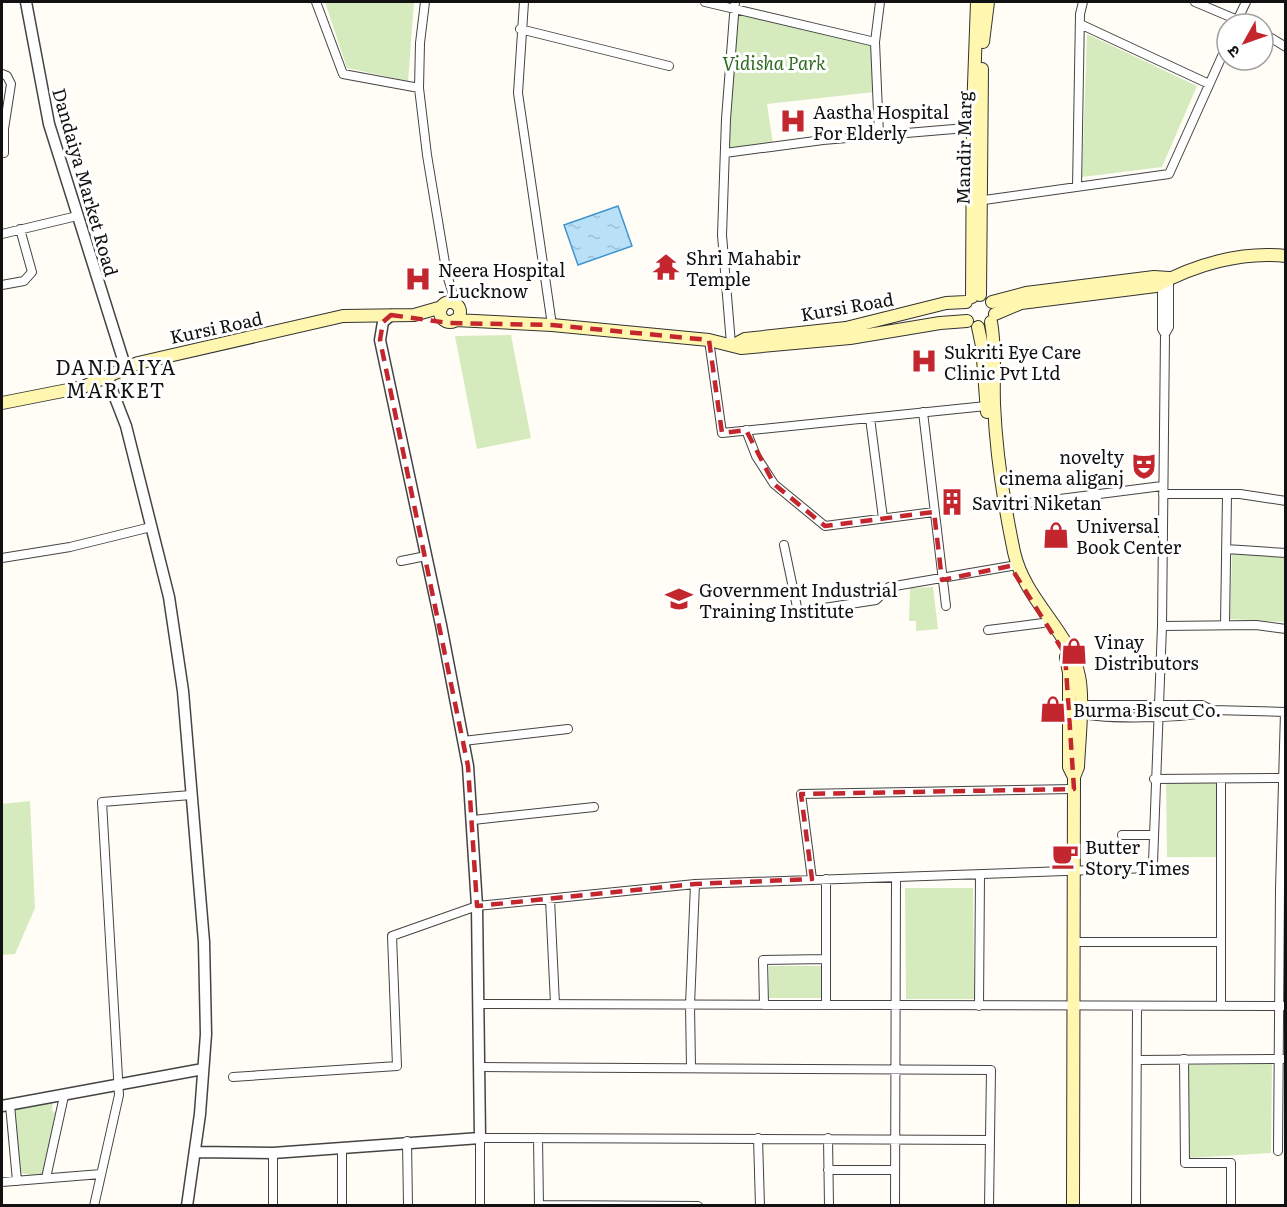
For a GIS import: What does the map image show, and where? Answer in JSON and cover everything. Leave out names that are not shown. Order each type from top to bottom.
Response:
[{"type":"main road","points":[[977,2],[973,298],[964,308],[982,346],[986,406],[1013,565],[1023,593],[1065,654],[1076,709]]},
{"type":"main road","name":"Mandir Marg","points":[[977,127],[988,2]]},
{"type":"main road","points":[[993,313],[1026,293],[1154,277],[1165,280],[1235,257],[1286,256]]},
{"type":"main road","points":[[973,298],[993,313]]},
{"type":"main road","name":"Kursi Road","points":[[732,344],[745,339],[846,328],[973,298]]},
{"type":"main road","name":"Kursi Road","points":[[2,403],[83,387],[138,363],[343,316],[414,315],[450,311],[480,322],[552,325],[709,340],[741,348],[850,338],[940,322],[972,324],[993,313]]},
{"type":"main road","points":[[993,313],[994,405],[1013,565],[1073,658],[1079,677],[1069,767],[1074,783],[1074,1206]]},
{"type":"street","name":"Dandaiya Market Road","points":[[26,2],[49,124],[126,369]]},
{"type":"street","points":[[316,2],[343,74],[419,88]]},
{"type":"street","points":[[425,2],[420,43],[419,88],[427,155],[450,287],[450,311]]},
{"type":"street","points":[[524,2],[520,29],[519,93],[552,325]]},
{"type":"street","points":[[705,2],[735,5],[875,42]]},
{"type":"street","points":[[879,135],[875,42],[880,2]]},
{"type":"street","points":[[1077,187],[1080,24],[1083,2]]},
{"type":"street","points":[[1195,2],[1217,12]]},
{"type":"street","points":[[732,344],[722,235],[735,5]]},
{"type":"street","points":[[1080,24],[1209,84]]},
{"type":"street","points":[[520,29],[669,66]]},
{"type":"street","points":[[976,201],[1168,174],[1215,71]]},
{"type":"street","points":[[2,74],[11,84],[4,153]]},
{"type":"street","points":[[725,153],[879,135],[977,127]]},
{"type":"street","points":[[2,234],[77,216]]},
{"type":"street","points":[[2,285],[24,280],[32,272],[20,229]]},
{"type":"street","points":[[233,1077],[397,1066],[392,936],[477,906],[695,884],[1074,873],[1150,868],[1162,626],[1165,334],[1169,327],[1165,280]]},
{"type":"street","points":[[391,315],[383,322],[380,340],[463,741],[473,820],[480,1067],[480,1206]]},
{"type":"street","points":[[709,340],[722,433],[986,406]]},
{"type":"street","points":[[108,376],[126,426],[152,527],[169,597],[179,664],[204,942],[203,1069],[187,1206]]},
{"type":"street","points":[[923,412],[946,606]]},
{"type":"street","points":[[870,418],[883,518]]},
{"type":"street","points":[[746,430],[756,456],[774,484],[825,526],[934,512]]},
{"type":"street","points":[[1005,506],[1162,490],[1286,501]]},
{"type":"street","points":[[1225,625],[1227,494]]},
{"type":"street","points":[[2,558],[70,547],[152,527]]},
{"type":"street","points":[[784,545],[798,612],[876,600],[889,587],[942,580],[1013,565]]},
{"type":"street","points":[[1226,549],[1286,553]]},
{"type":"street","points":[[401,561],[426,556]]},
{"type":"street","points":[[988,630],[1043,623]]},
{"type":"street","points":[[1162,626],[1225,625],[1286,629]]},
{"type":"street","points":[[1076,709],[1202,705],[1212,710],[1285,712],[1282,1059],[1278,1151]]},
{"type":"street","points":[[1076,709],[1159,717],[1202,715],[1212,710]]},
{"type":"street","points":[[463,741],[568,729]]},
{"type":"street","points":[[1154,779],[1283,778]]},
{"type":"street","points":[[1221,780],[1221,1006]]},
{"type":"street","points":[[812,879],[801,794],[1074,783]]},
{"type":"street","points":[[94,1206],[119,1095],[102,802],[191,795]]},
{"type":"street","points":[[473,820],[594,807]]},
{"type":"street","points":[[1122,835],[1153,835]]},
{"type":"street","points":[[979,1005],[980,875]]},
{"type":"street","points":[[895,1206],[896,878]]},
{"type":"street","points":[[826,879],[826,1005]]},
{"type":"street","points":[[691,1067],[690,1005],[695,884]]},
{"type":"street","points":[[550,899],[555,1004]]},
{"type":"street","points":[[1074,942],[1221,942]]},
{"type":"street","points":[[764,1005],[763,960],[826,959]]},
{"type":"street","points":[[478,1004],[1282,1006]]},
{"type":"street","points":[[1136,1206],[1137,1006]]},
{"type":"street","points":[[1184,1059],[1185,1163],[1231,1163],[1231,1206]]},
{"type":"street","points":[[1137,1060],[1282,1059]]},
{"type":"street","points":[[480,1067],[991,1070],[989,1206]]},
{"type":"street","points":[[17,1181],[6,1106],[203,1069]]},
{"type":"street","points":[[46,1178],[64,1096]]},
{"type":"street","points":[[195,1152],[273,1153],[480,1137],[990,1140]]},
{"type":"street","points":[[538,1138],[539,1205],[698,1206]]},
{"type":"street","points":[[758,1138],[760,1206]]},
{"type":"street","points":[[828,1138],[829,1206]]},
{"type":"street","points":[[407,1141],[408,1206]]},
{"type":"street","points":[[342,1149],[342,1206]]},
{"type":"street","points":[[273,1153],[273,1206]]},
{"type":"street","points":[[828,1170],[895,1170]]},
{"type":"street","points":[[2,1182],[101,1174]]},
{"type":"highlighted area","points":[[391,315],[449,323],[552,325],[709,340],[722,433],[746,430],[774,484],[825,526],[934,512],[942,580],[1010,566],[1065,654],[1074,789],[801,794],[812,879],[695,884],[477,906],[468,766],[380,340],[383,322]]},
{"type":"green space","points":[[325,2],[414,2],[408,81],[347,68]]},
{"type":"green space","name":"Vidisha Park","points":[[737,11],[873,44],[874,92],[767,104],[773,144],[728,150]]},
{"type":"green space","points":[[1087,34],[1197,86],[1162,167],[1082,177]]},
{"type":"green space","points":[[511,335],[531,438],[477,449],[455,336]]},
{"type":"green space","points":[[1232,554],[1285,556],[1285,622],[1230,619]]},
{"type":"green space","points":[[933,587],[938,629],[916,631],[916,621],[909,621],[910,588]]},
{"type":"green space","points":[[1166,781],[1217,781],[1218,857],[1167,857]]},
{"type":"green space","points":[[30,801],[35,908],[15,954],[2,955],[2,804]]},
{"type":"green space","points":[[905,888],[973,888],[974,999],[906,999]]},
{"type":"green space","points":[[769,966],[822,966],[822,998],[769,998]]},
{"type":"green space","points":[[1272,1064],[1271,1153],[1189,1158],[1189,1065]]},
{"type":"green space","points":[[53,1098],[52,1111],[55,1112],[46,1178],[16,1172],[10,1105]]},
{"type":"water","points":[[618,206],[632,246],[578,265],[564,225]]},
{"type":"place","name":"Aastha Hospital For Elderly","points":[[793,121]]},
{"type":"place","name":"Shri Mahabir Temple","points":[[666,267]]},
{"type":"place","name":"Neera Hospital - Lucknow","points":[[418,279]]},
{"type":"place","name":"Sukriti Eye Care Clinic Pvt Ltd","points":[[924,361]]},
{"type":"place","name":"novelty cinema aliganj","points":[[1144,466]]},
{"type":"place","name":"Savitri Niketan","points":[[952,502]]},
{"type":"place","name":"Universal Book Center","points":[[1056,535]]},
{"type":"place","name":"Government Industrial Training Institute","points":[[679,599]]},
{"type":"place","name":"Vinay Distributors","points":[[1074,651]]},
{"type":"place","name":"Burma Biscut Co.","points":[[1053,709]]},
{"type":"place","name":"Butter Story Times","points":[[1065,856]]},
{"type":"district","name":"DANDAIYA MARKET","points":[[116,378]]}]
